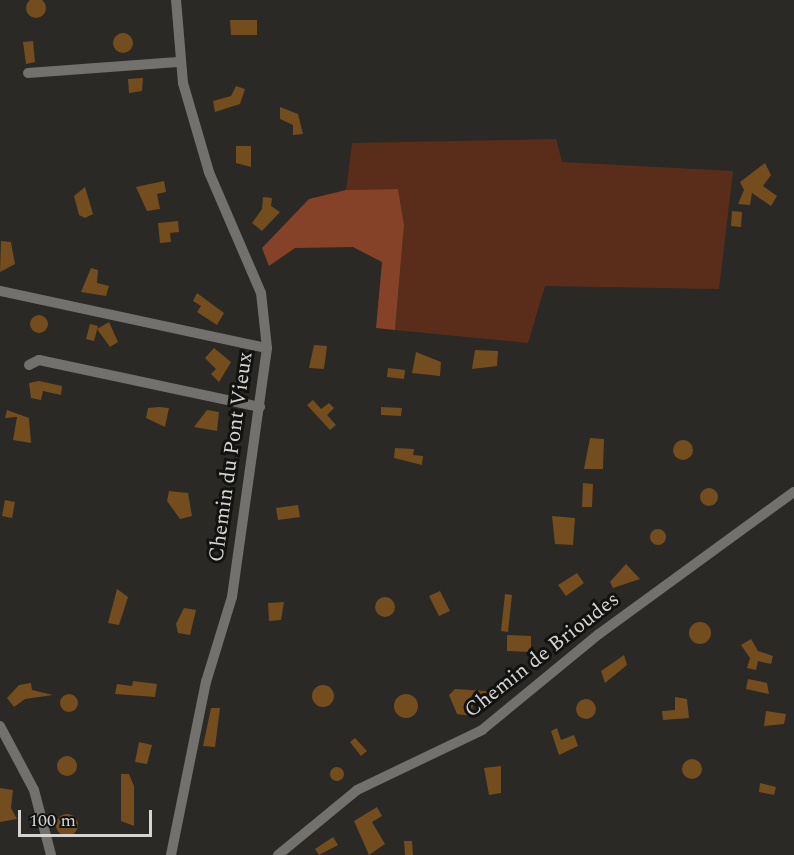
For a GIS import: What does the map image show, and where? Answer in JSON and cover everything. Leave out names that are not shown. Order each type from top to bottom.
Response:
[{"type":"street","name":"Chemin du Pont Vieux","points":[[171,855],[206,682],[232,597],[267,348],[261,293],[209,172],[178,62],[176,0]]},
{"type":"street","points":[[28,73],[178,62]]},
{"type":"street","points":[[0,291],[267,348]]},
{"type":"street","points":[[29,365],[39,360],[260,407]]},
{"type":"street","name":"Chemin de Brioudes","points":[[278,855],[357,790],[482,730],[606,628],[794,492]]},
{"type":"street","points":[[0,726],[34,790],[51,855]]},
{"type":"shaded area","points":[[556,139],[562,162],[733,171],[719,289],[545,286],[528,343],[395,330],[404,225],[398,189],[346,190],[352,143]]},
{"type":"shaded area","points":[[398,189],[404,225],[395,330],[376,328],[382,262],[353,247],[295,248],[269,266],[262,248],[309,199],[346,190]]},
{"type":"building","points":[[36,-2],[43,1],[46,8],[43,15],[36,18],[29,15],[26,8],[29,1]]},
{"type":"building","points":[[230,20],[257,20],[257,35],[231,35]]},
{"type":"building","points":[[123,33],[130,36],[133,43],[130,50],[123,53],[116,50],[113,43],[116,36]]},
{"type":"building","points":[[33,41],[35,62],[26,64],[23,42]]},
{"type":"building","points":[[143,78],[142,91],[129,93],[128,79]]},
{"type":"building","points":[[236,86],[245,89],[240,104],[215,112],[213,101],[231,96]]},
{"type":"building","points":[[280,107],[298,114],[303,134],[293,135],[293,125],[280,119]]},
{"type":"building","points":[[236,146],[251,146],[251,167],[236,163]]},
{"type":"building","points":[[765,163],[771,175],[763,186],[777,196],[771,206],[752,193],[750,205],[738,204],[744,190],[740,182]]},
{"type":"building","points":[[164,181],[166,192],[157,194],[160,209],[147,211],[136,187]]},
{"type":"building","points":[[85,187],[93,214],[85,218],[79,215],[74,196]]},
{"type":"building","points":[[263,197],[272,198],[271,206],[280,212],[262,231],[252,223],[262,209]]},
{"type":"building","points":[[732,211],[742,212],[741,227],[731,226]]},
{"type":"building","points":[[178,221],[179,232],[170,233],[171,242],[160,243],[158,223]]},
{"type":"building","points":[[1,241],[11,242],[15,264],[0,272]]},
{"type":"building","points":[[91,268],[98,270],[97,283],[109,286],[106,296],[81,292]]},
{"type":"building","points":[[197,293],[224,313],[217,325],[197,312],[201,306],[193,301]]},
{"type":"building","points":[[35,315],[43,315],[48,320],[46,331],[35,333],[30,328],[30,320]]},
{"type":"building","points":[[109,322],[118,342],[110,347],[97,329]]},
{"type":"building","points":[[90,324],[98,326],[94,341],[86,339]]},
{"type":"building","points":[[314,345],[327,346],[324,369],[309,368]]},
{"type":"building","points":[[214,348],[231,362],[219,382],[211,374],[216,369],[205,358]]},
{"type":"building","points":[[475,350],[498,351],[497,366],[472,369]]},
{"type":"building","points":[[416,352],[441,362],[440,376],[412,373]]},
{"type":"building","points":[[388,368],[405,370],[404,379],[387,377]]},
{"type":"building","points":[[39,381],[62,386],[61,395],[43,391],[41,400],[31,398],[29,383]]},
{"type":"building","points":[[313,400],[321,409],[329,403],[334,408],[327,415],[336,425],[330,430],[307,405]]},
{"type":"building","points":[[381,407],[402,408],[401,416],[381,415]]},
{"type":"building","points":[[148,408],[169,408],[165,427],[146,418]]},
{"type":"building","points":[[7,410],[29,418],[31,443],[13,440],[17,417],[5,418]]},
{"type":"building","points":[[207,410],[219,412],[217,431],[194,427]]},
{"type":"building","points":[[590,438],[604,439],[603,469],[584,469]]},
{"type":"building","points":[[683,440],[690,443],[693,450],[690,457],[683,460],[676,457],[673,450],[676,443]]},
{"type":"building","points":[[395,448],[414,449],[413,455],[423,456],[422,465],[394,458]]},
{"type":"building","points":[[583,483],[593,484],[592,507],[582,507]]},
{"type":"building","points":[[705,488],[713,488],[718,493],[716,504],[705,506],[700,501],[700,493]]},
{"type":"building","points":[[169,491],[188,493],[192,516],[180,519],[167,501]]},
{"type":"building","points":[[5,500],[15,502],[12,518],[2,516]]},
{"type":"building","points":[[298,505],[300,517],[278,520],[276,508]]},
{"type":"building","points":[[552,516],[575,518],[573,545],[555,544]]},
{"type":"building","points":[[655,529],[661,529],[666,537],[664,543],[655,545],[650,540],[650,534]]},
{"type":"building","points":[[626,564],[640,579],[613,588],[610,582]]},
{"type":"building","points":[[577,573],[584,583],[566,596],[558,585]]},
{"type":"building","points":[[117,589],[128,597],[119,625],[108,623]]},
{"type":"building","points":[[440,591],[450,611],[439,616],[429,596]]},
{"type":"building","points":[[505,594],[512,595],[508,632],[501,631]]},
{"type":"building","points":[[385,597],[392,600],[395,607],[392,614],[385,617],[378,614],[375,607],[378,600]]},
{"type":"building","points":[[284,602],[281,620],[269,621],[268,603]]},
{"type":"building","points":[[184,608],[196,610],[190,635],[178,633],[176,624]]},
{"type":"building","points":[[700,622],[708,625],[711,633],[708,641],[700,644],[692,641],[689,633],[692,625]]},
{"type":"building","points":[[507,635],[531,636],[531,652],[507,651]]},
{"type":"building","points":[[751,639],[758,651],[773,656],[771,664],[758,661],[756,670],[747,668],[750,658],[741,645]]},
{"type":"building","points":[[624,655],[627,665],[605,683],[601,671]]},
{"type":"building","points":[[748,679],[767,683],[769,694],[746,689]]},
{"type":"building","points":[[133,681],[157,684],[155,697],[115,694],[117,684],[132,686]]},
{"type":"building","points":[[31,683],[32,690],[53,695],[25,699],[14,707],[7,698],[19,685]]},
{"type":"building","points":[[323,685],[331,688],[334,696],[331,704],[323,707],[315,704],[312,696],[315,688]]},
{"type":"building","points":[[455,689],[486,691],[493,700],[482,708],[474,698],[471,716],[457,714],[449,695]]},
{"type":"building","points":[[69,694],[75,697],[78,703],[75,709],[69,712],[63,709],[60,703],[63,697]]},
{"type":"building","points":[[406,694],[414,698],[418,706],[414,714],[406,718],[398,714],[394,706],[398,698]]},
{"type":"building","points":[[675,697],[687,699],[689,718],[663,720],[662,711],[675,710]]},
{"type":"building","points":[[586,699],[593,702],[596,709],[593,716],[586,719],[579,716],[576,709],[579,702]]},
{"type":"building","points":[[211,708],[220,708],[215,747],[203,746]]},
{"type":"building","points":[[766,711],[786,714],[784,724],[764,726]]},
{"type":"building","points":[[557,728],[561,740],[574,735],[578,746],[559,755],[551,731]]},
{"type":"building","points":[[355,738],[367,751],[361,756],[350,742]]},
{"type":"building","points":[[139,742],[152,745],[147,764],[135,762]]},
{"type":"building","points":[[67,756],[74,759],[77,766],[74,773],[67,776],[60,773],[57,766],[60,759]]},
{"type":"building","points":[[692,759],[699,762],[702,769],[699,776],[692,779],[685,776],[682,769],[685,762]]},
{"type":"building","points":[[501,766],[501,793],[489,795],[484,768]]},
{"type":"building","points":[[334,767],[340,767],[344,774],[340,781],[334,781],[330,777],[330,771]]},
{"type":"building","points":[[121,774],[129,774],[134,786],[134,826],[121,821]]},
{"type":"building","points":[[760,783],[776,787],[774,795],[759,792]]},
{"type":"building","points":[[0,788],[13,790],[11,808],[17,819],[0,822]]},
{"type":"building","points":[[377,807],[382,816],[372,822],[385,844],[369,855],[354,821]]},
{"type":"building","points":[[63,814],[71,814],[78,821],[78,829],[71,836],[63,836],[56,829],[56,821]]},
{"type":"building","points":[[333,837],[338,845],[319,855],[315,849]]},
{"type":"building","points":[[404,841],[412,841],[413,855],[405,855]]}]
